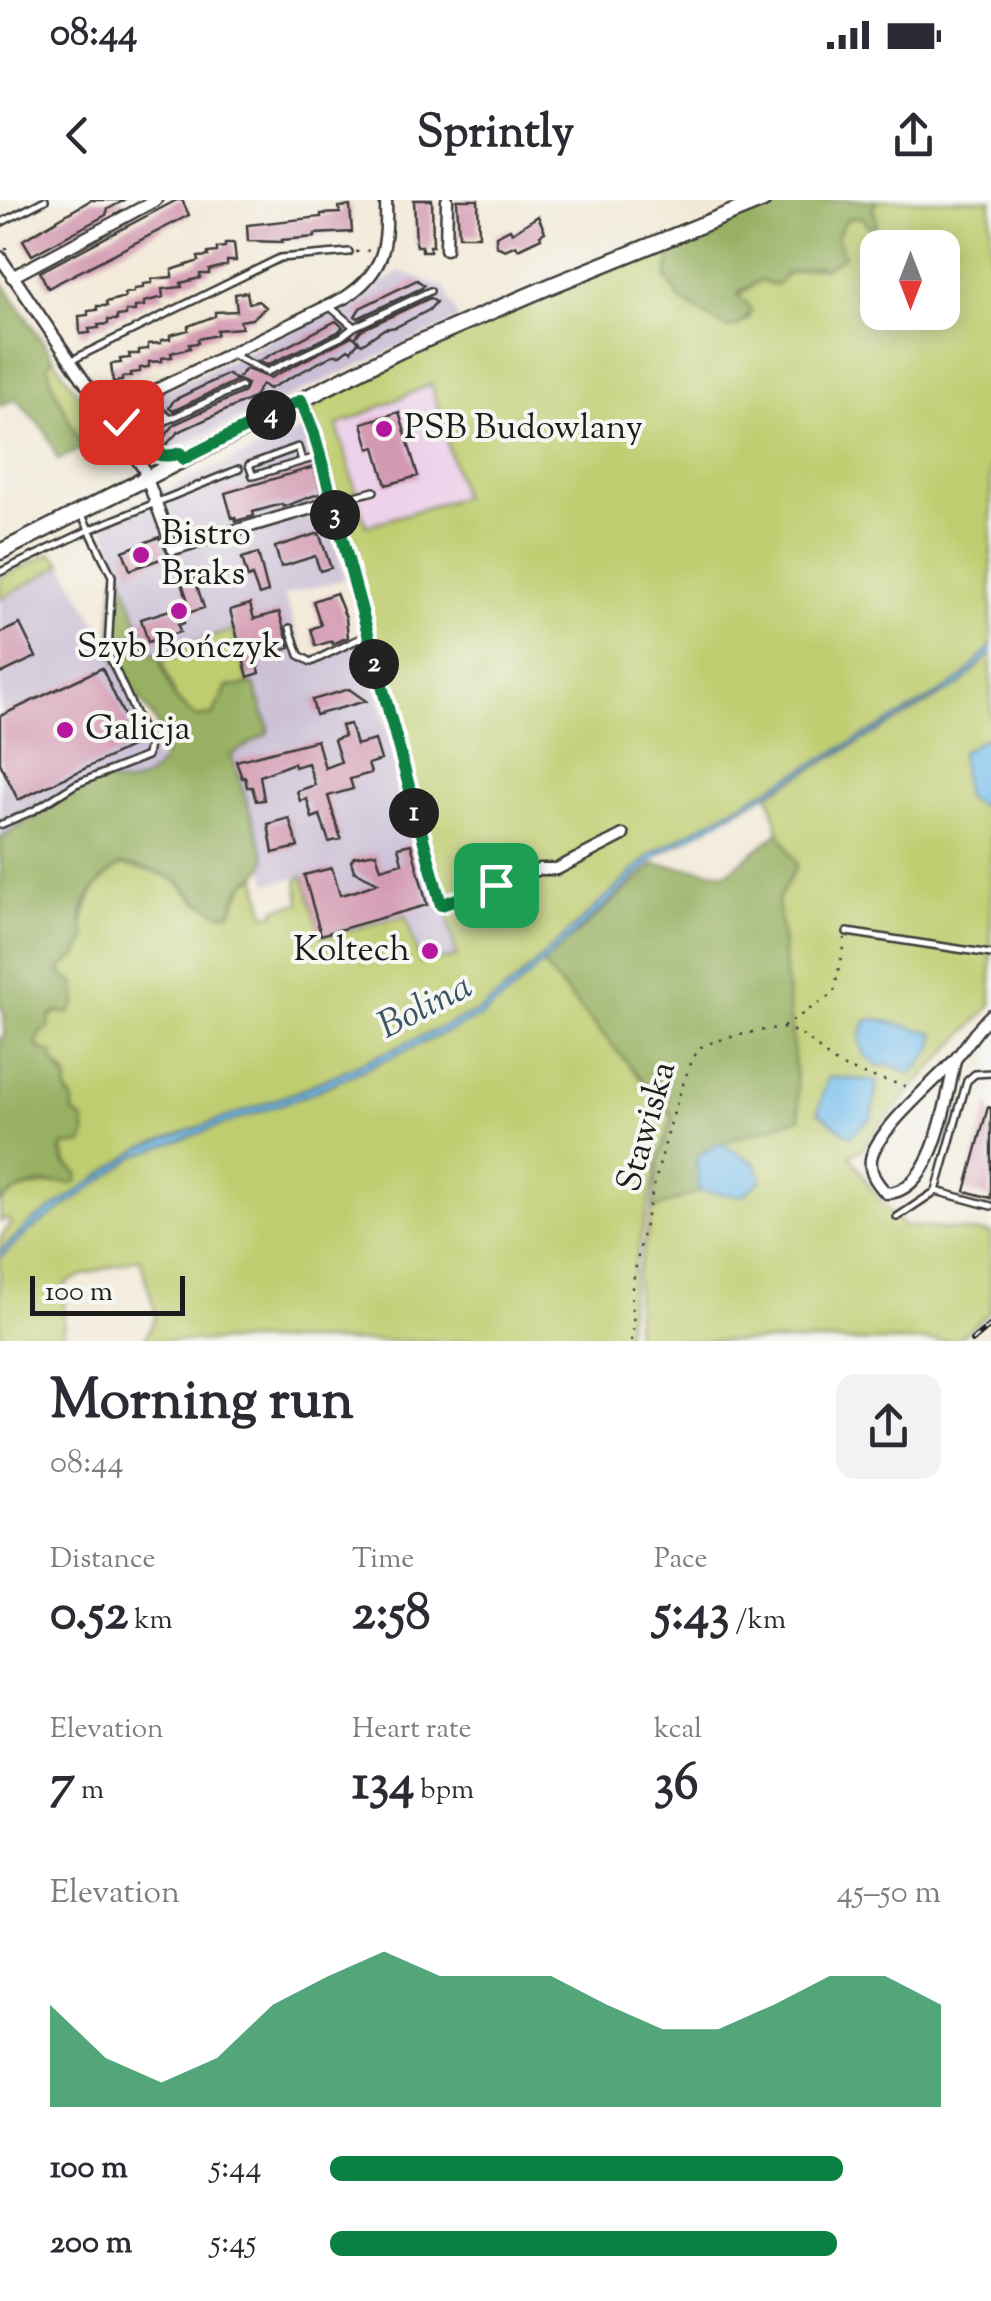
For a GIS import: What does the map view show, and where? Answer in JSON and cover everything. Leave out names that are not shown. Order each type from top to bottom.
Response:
[{"type":"street","points":[[17,274],[156,200]]},
{"type":"street","points":[[105,415],[362,286],[376,270],[386,240],[386,200]]},
{"type":"street","points":[[446,200],[446,249]]},
{"type":"street","points":[[0,552],[399,351],[763,200]]},
{"type":"street","points":[[0,257],[17,274],[70,362],[148,477],[173,549],[332,502]]},
{"type":"street","points":[[301,400],[320,456],[441,905],[540,870],[557,868],[623,835]]},
{"type":"street","points":[[955,1060],[942,1117],[920,1175],[900,1192],[886,1193],[874,1180],[871,1160],[875,1148],[991,1014]]},
{"type":"lane","points":[[0,223],[45,200]]},
{"type":"lane","points":[[70,362],[280,258],[349,252]]},
{"type":"lane","points":[[231,354],[267,372],[430,292]]},
{"type":"lane","points":[[328,306],[354,327]]},
{"type":"lane","points":[[142,433],[241,386]]},
{"type":"lane","points":[[144,396],[170,418]]},
{"type":"lane","points":[[302,462],[298,447],[249,465],[254,476],[302,462],[320,456]]},
{"type":"lane","points":[[0,572],[157,500],[239,469]]},
{"type":"lane","points":[[332,502],[374,491]]},
{"type":"lane","points":[[0,825],[76,784],[148,756],[149,744],[108,653],[112,576],[80,512]]},
{"type":"lane","points":[[290,628],[299,656],[311,662],[366,635]]},
{"type":"lane","points":[[847,932],[991,954]]},
{"type":"lane","points":[[897,1217],[936,1191],[967,1081],[975,1074],[991,1073]]},
{"type":"lane","points":[[936,1191],[991,1206]]},
{"type":"path","points":[[0,238],[17,274]]},
{"type":"path","points":[[349,252],[373,250]]},
{"type":"path","points":[[135,443],[164,456],[180,453],[183,459]]},
{"type":"path","points":[[782,1028],[834,993],[847,932]]},
{"type":"path","points":[[782,1028],[808,1038],[841,1066],[922,1092]]},
{"type":"path","name":"Stawiska","points":[[631,1341],[635,1329],[631,1294],[636,1268],[660,1159],[687,1070],[701,1048],[711,1042],[782,1028]]},
{"type":"shaded area","points":[[400,271],[445,288],[459,320],[145,462],[113,416],[370,293]]},
{"type":"shaded area","points":[[431,383],[462,497],[366,526],[337,426]]},
{"type":"shaded area","points":[[305,429],[345,579],[284,595],[304,656],[318,658],[361,634],[436,903],[446,909],[458,957],[420,964],[405,916],[322,938],[303,876],[268,884],[266,858],[231,754],[267,734],[269,728],[254,685],[249,686],[233,631],[184,646],[184,652],[162,661],[149,651],[101,518]]},
{"type":"shaded area","points":[[63,564],[113,653],[161,765],[142,779],[0,846],[0,599]]},
{"type":"green space","points":[[780,200],[877,200],[873,208],[877,222],[875,227],[868,226],[863,217],[847,219],[837,236],[844,256],[824,269],[818,266],[785,274],[775,285],[761,280],[740,292],[738,296],[751,312],[738,327],[728,328],[681,301],[666,278],[673,243]]},
{"type":"green space","points":[[877,200],[991,200],[991,646],[964,676],[938,694],[653,853],[481,1010],[297,1092],[141,1148],[28,1225],[0,1252],[0,1239],[12,1222],[0,1222],[0,1204],[17,1191],[78,1173],[65,1158],[64,1150],[73,1100],[67,1092],[67,1076],[36,1043],[43,1030],[49,1028],[50,1016],[57,1012],[64,977],[61,968],[77,956],[91,895],[120,865],[174,879],[197,902],[231,912],[246,882],[257,877],[265,915],[300,903],[297,880],[303,876],[322,937],[406,916],[420,963],[457,957],[446,909],[451,905],[436,874],[339,512],[343,505],[358,499],[366,526],[462,497],[431,384],[337,426],[356,491],[345,495],[333,486],[312,414],[314,405],[462,331],[673,243],[681,301],[715,321],[740,324],[749,319],[749,305],[738,296],[761,280],[770,284],[803,269],[825,269],[835,260],[837,236],[847,219],[857,216],[877,222],[873,208]]},
{"type":"green space","points":[[0,279],[54,358],[48,364],[51,381],[82,448],[58,460],[45,431],[16,399],[0,406]]},
{"type":"green space","points":[[54,358],[106,438],[82,448],[51,381],[48,364]]},
{"type":"green space","points":[[51,553],[63,564],[0,599],[0,578]]},
{"type":"green space","points":[[121,573],[149,651],[158,655],[175,699],[195,717],[213,715],[227,687],[254,684],[269,728],[267,734],[231,755],[266,858],[261,871],[241,888],[231,912],[222,914],[176,880],[120,865],[89,896],[82,916],[87,936],[77,956],[61,968],[64,977],[74,983],[74,1007],[69,1014],[50,1015],[49,1029],[43,1031],[36,1043],[41,1050],[53,1053],[53,1061],[69,1082],[66,1086],[73,1100],[73,1113],[83,1119],[86,1133],[82,1144],[63,1146],[61,1151],[65,1164],[78,1173],[78,1180],[73,1184],[34,1186],[0,1203],[0,1039],[4,1035],[4,1012],[0,1007],[0,839],[88,786],[106,781],[129,784],[144,778],[159,765],[164,751],[153,719],[114,654],[115,577]]},
{"type":"green space","points":[[233,630],[249,686],[227,687],[213,715],[196,717],[176,699],[162,661],[184,652],[183,646]]},
{"type":"green space","points":[[991,653],[991,1006],[861,1149],[850,1155],[877,1197],[903,1226],[991,1233],[991,1311],[955,1341],[635,1341],[637,1275],[652,1210],[699,1191],[742,1195],[761,1180],[755,1163],[720,1143],[800,1118],[778,899],[797,865],[779,832],[769,794],[961,684]]},
{"type":"green space","points":[[779,832],[797,865],[778,900],[800,1118],[720,1143],[697,1157],[699,1191],[652,1210],[659,1158],[673,1116],[542,964],[655,864],[727,873]]},
{"type":"green space","points":[[542,964],[673,1116],[659,1158],[634,1267],[625,1341],[144,1341],[156,1316],[140,1258],[65,1284],[63,1341],[0,1341],[0,1258],[27,1233],[124,1163],[146,1151],[309,1094],[480,1017]]},
{"type":"water","points":[[991,646],[991,653],[961,684],[659,855],[509,995],[480,1017],[309,1094],[138,1155],[27,1233],[0,1258],[0,1252],[28,1225],[141,1148],[297,1092],[481,1010],[653,853],[938,694],[964,676]]},
{"type":"water","points":[[991,735],[991,810],[965,798],[961,752]]},
{"type":"water","points":[[867,1020],[935,1033],[933,1048],[912,1074],[891,1065],[879,1066],[864,1051],[864,1027]]},
{"type":"water","points":[[828,1077],[877,1081],[872,1117],[850,1136],[818,1112]]},
{"type":"water","points":[[720,1143],[755,1163],[762,1180],[742,1196],[699,1191],[696,1157]]},
{"type":"building","points":[[91,200],[125,200],[108,209],[106,215],[32,255],[23,240]]},
{"type":"building","points":[[182,200],[189,215],[48,288],[40,272]]},
{"type":"building","points":[[414,200],[432,200],[430,251],[416,246]]},
{"type":"building","points":[[457,200],[478,200],[479,236],[459,236]]},
{"type":"building","points":[[350,206],[352,232],[315,234],[282,242],[248,241],[247,225],[321,217]]},
{"type":"building","points":[[538,216],[545,232],[541,238],[518,249],[516,245],[505,250],[496,246],[496,236],[510,229],[512,233]]},
{"type":"building","points":[[225,243],[234,243],[236,261],[227,261],[227,265],[209,270],[209,274],[181,283],[182,287],[162,289],[163,297],[144,302],[135,311],[117,316],[117,320],[108,320],[108,324],[89,329],[90,333],[80,334],[79,316],[125,297],[124,293],[143,288],[152,279],[172,277],[172,270],[217,252]]},
{"type":"building","points":[[417,280],[424,285],[422,288],[358,318],[355,316],[360,308]]},
{"type":"building","points":[[247,292],[249,303],[258,301],[266,307],[252,319],[240,321],[242,328],[217,330],[217,335],[198,339],[198,343],[189,344],[190,348],[171,353],[172,357],[162,361],[149,362],[149,367],[140,368],[140,372],[113,382],[111,364],[130,358],[129,354],[139,354],[139,350],[148,349],[148,344],[161,343],[170,335],[188,330],[188,326],[215,316],[215,312],[237,311],[235,294]]},
{"type":"building","points":[[430,298],[436,302],[429,310],[384,329],[362,344],[355,338],[361,330]]},
{"type":"building","points":[[336,321],[343,327],[338,332],[267,365],[259,361]]},
{"type":"building","points":[[352,336],[359,341],[351,351],[333,355],[269,389],[262,384],[253,398],[178,432],[165,446],[160,442],[175,424],[244,392],[247,384],[238,380],[173,411],[169,408],[174,400],[228,374],[236,380],[246,369],[270,378]]},
{"type":"building","points":[[399,412],[418,476],[386,485],[375,447],[369,449],[362,423]]},
{"type":"building","points":[[314,467],[321,493],[283,507],[282,504],[253,512],[254,516],[236,521],[232,518],[225,493]]},
{"type":"building","points":[[319,533],[331,568],[320,571],[315,556],[281,567],[275,547]]},
{"type":"building","points":[[159,537],[169,556],[130,570],[123,551]]},
{"type":"building","points":[[258,553],[268,592],[259,595],[242,558]]},
{"type":"building","name":"Szyb Bończyk","points":[[194,576],[204,608],[181,615],[184,623],[178,625],[180,632],[148,642],[141,619],[189,604],[181,580]]},
{"type":"building","points":[[336,593],[346,618],[348,637],[316,646],[311,629],[321,625],[313,601]]},
{"type":"building","points":[[250,604],[254,619],[279,612],[290,648],[255,658],[260,673],[248,677],[230,610]]},
{"type":"building","points":[[20,624],[36,657],[0,674],[0,633]]},
{"type":"building","name":"Galicja","points":[[102,668],[137,744],[18,800],[0,763],[0,716]]},
{"type":"building","points":[[349,689],[366,701],[316,715],[312,700]]},
{"type":"building","points":[[350,724],[356,745],[375,740],[381,760],[368,764],[371,773],[350,779],[353,789],[328,796],[341,839],[329,842],[320,815],[312,818],[307,799],[300,801],[297,791],[315,785],[308,763],[295,767],[294,763],[260,776],[264,800],[256,801],[236,761],[317,740],[325,768],[341,762],[334,740],[344,736],[341,726]]},
{"type":"building","points":[[289,818],[298,847],[273,853],[268,824]]},
{"type":"building","points":[[411,844],[427,905],[321,935],[304,875],[332,868],[340,895],[353,892],[378,883],[354,871],[354,857],[376,853],[381,869],[402,863],[398,847]]},
{"type":"building","points":[[988,1107],[991,1108],[991,1198],[965,1191]]},
{"type":"railway","points":[[972,1341],[991,1325]]},
{"type":"place","name":"PSB Budowlany","points":[[384,429]]},
{"type":"place","name":"Bistro Braks","points":[[141,555]]},
{"type":"place","name":"Szyb Bończyk","points":[[179,611]]},
{"type":"place","name":"Galicja","points":[[65,730]]},
{"type":"place","name":"Koltech","points":[[430,951]]},
{"type":"route","points":[[121,422],[135,443],[164,456],[180,453],[183,459],[301,400],[314,433],[441,905],[496,885]]},
{"type":"water label","name":"Bolina","points":[[426,1008]]}]
